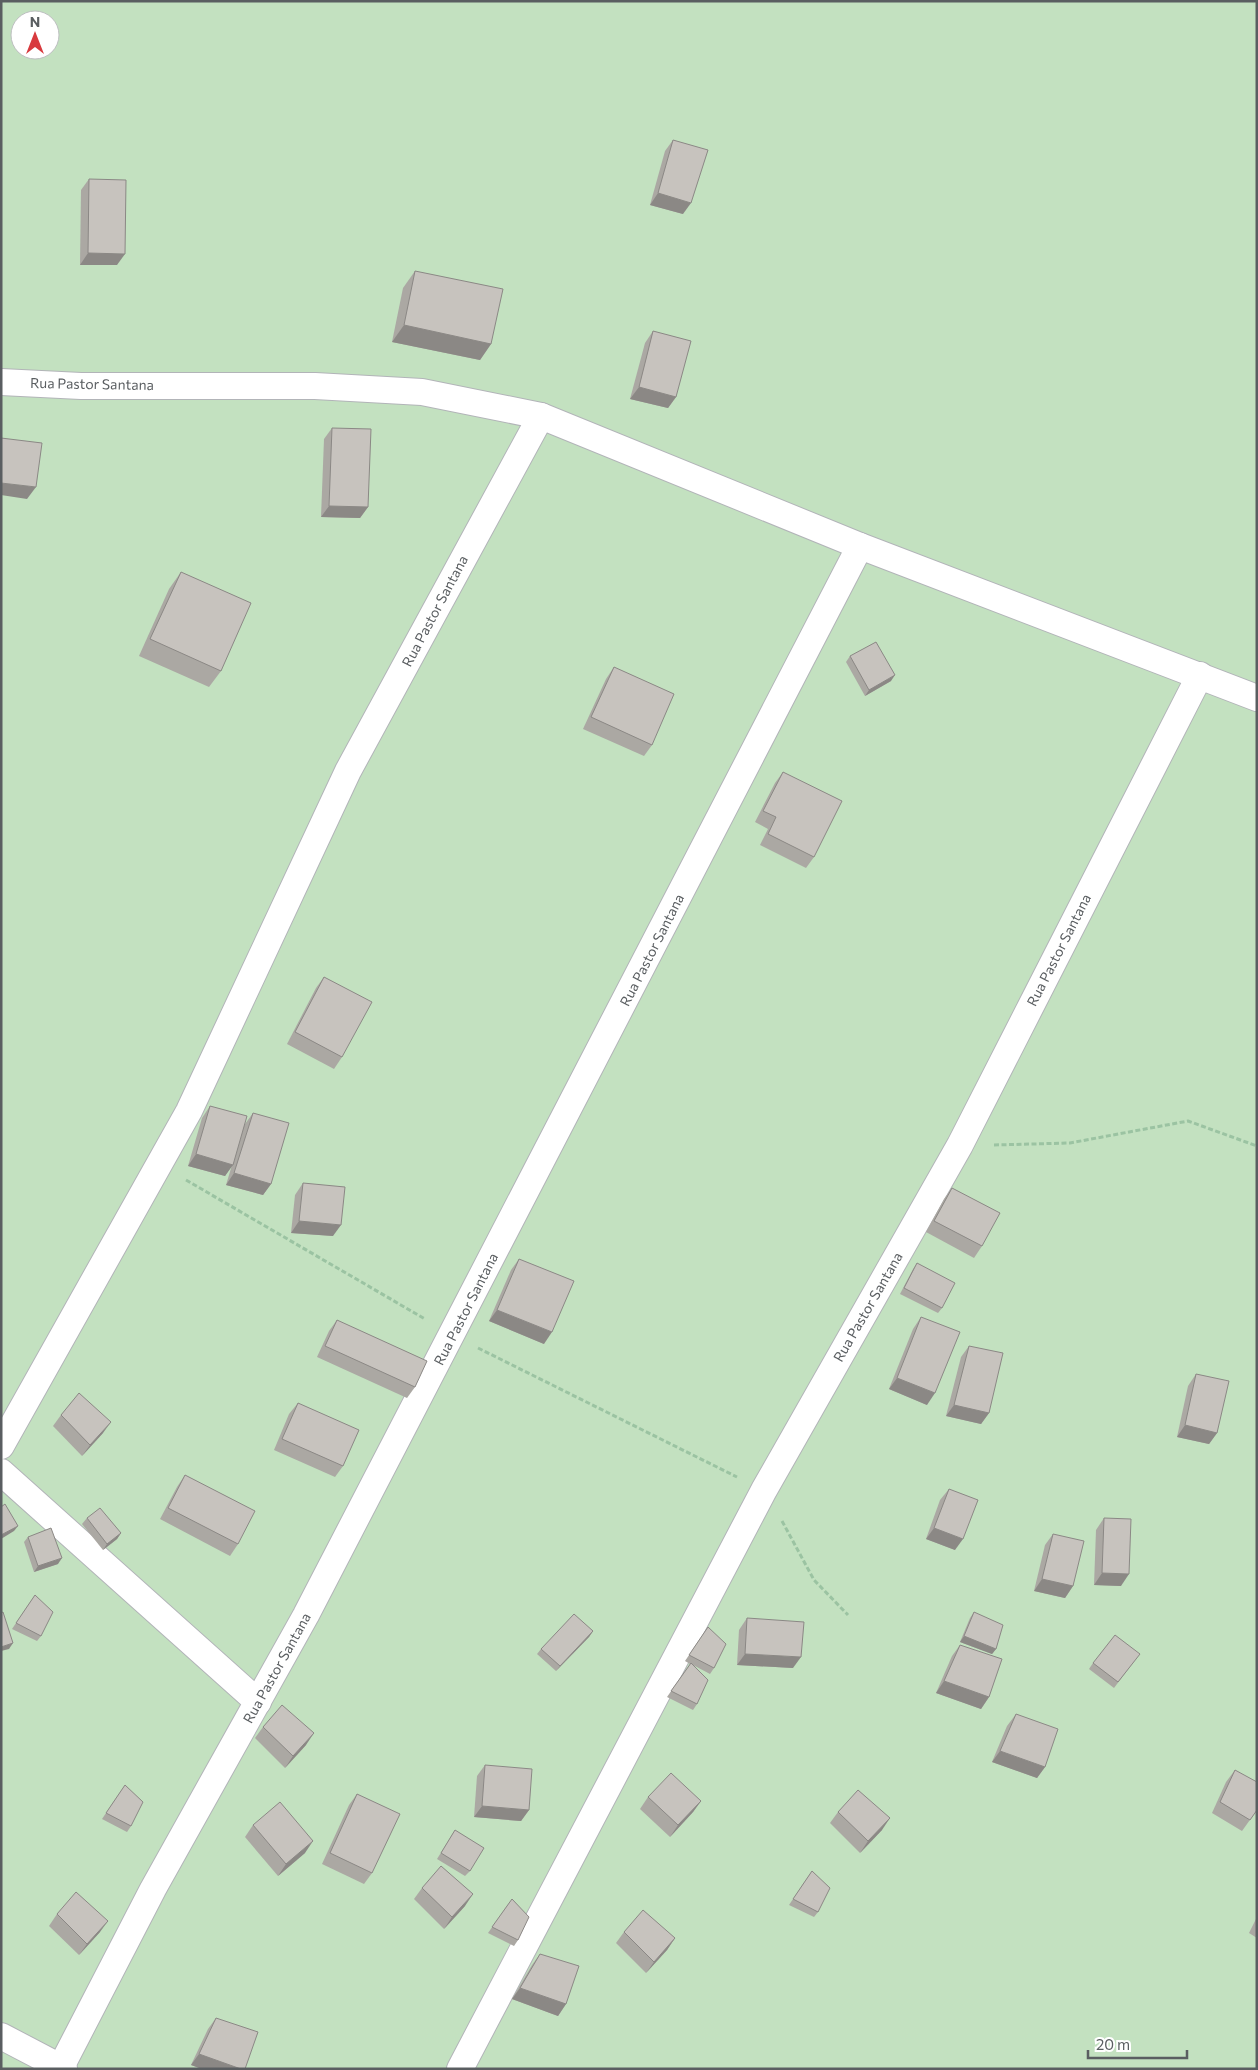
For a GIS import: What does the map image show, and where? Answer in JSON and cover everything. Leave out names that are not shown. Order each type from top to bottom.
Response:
[{"type":"street","name":"Rua Pastor Santana","points":[[1,382],[81,386],[315,386],[413,392],[541,416],[860,546],[1257,698]]},
{"type":"street","name":"Rua Pastor Santana","points":[[1,1446],[189,1111],[348,771],[541,416]]},
{"type":"street","name":"Rua Pastor Santana","points":[[62,2068],[153,1889],[306,1615],[860,546]]},
{"type":"street","name":"Rua Pastor Santana","points":[[460,2069],[764,1490],[960,1146],[1200,675]]},
{"type":"street","points":[[1,1472],[258,1702]]},
{"type":"street","points":[[1,2036],[62,2068]]},
{"type":"path","points":[[960,1146],[1070,1143],[1188,1121],[1257,1146]]},
{"type":"path","points":[[159,1165],[452,1335],[764,1490],[814,1580],[848,1615]]},
{"type":"green space","points":[[1,1],[1257,1],[1257,2069],[1,2069]]},
{"type":"building","points":[[673,140],[708,150],[691,203],[658,193]]},
{"type":"building","points":[[89,179],[126,180],[125,254],[88,253]]},
{"type":"building","points":[[415,271],[503,289],[491,344],[404,325]]},
{"type":"building","points":[[653,331],[691,341],[676,397],[639,387]]},
{"type":"building","points":[[332,428],[371,429],[368,507],[329,506]]},
{"type":"building","points":[[1,438],[42,443],[36,487],[1,483]]},
{"type":"building","points":[[181,572],[251,603],[221,671],[150,639]]},
{"type":"building","points":[[876,642],[895,675],[869,690],[850,656]]},
{"type":"building","points":[[614,667],[674,694],[652,745],[591,717]]},
{"type":"building","points":[[783,772],[842,801],[814,857],[768,834],[776,817],[763,811]]},
{"type":"building","points":[[324,977],[372,1002],[342,1057],[295,1032]]},
{"type":"building","points":[[210,1106],[247,1116],[233,1165],[196,1154]]},
{"type":"building","points":[[253,1113],[289,1123],[271,1184],[234,1173]]},
{"type":"building","points":[[303,1183],[345,1187],[341,1225],[299,1221]]},
{"type":"building","points":[[952,1188],[1000,1213],[982,1246],[934,1221]]},
{"type":"building","points":[[519,1259],[574,1281],[552,1332],[497,1310]]},
{"type":"building","points":[[917,1263],[955,1283],[942,1308],[904,1288]]},
{"type":"building","points":[[921,1317],[960,1332],[935,1393],[897,1378]]},
{"type":"building","points":[[337,1320],[427,1361],[415,1387],[325,1346]]},
{"type":"building","points":[[969,1346],[1003,1353],[989,1413],[954,1405]]},
{"type":"building","points":[[1196,1374],[1229,1381],[1217,1433],[1185,1425]]},
{"type":"building","points":[[79,1393],[111,1422],[90,1445],[61,1415]]},
{"type":"building","points":[[298,1403],[359,1430],[343,1466],[282,1439]]},
{"type":"building","points":[[185,1475],[255,1511],[238,1544],[168,1508]]},
{"type":"building","points":[[949,1489],[978,1500],[963,1539],[934,1528]]},
{"type":"building","points":[[5,1504],[18,1526],[1,1535],[1,1507]]},
{"type":"building","points":[[100,1508],[121,1533],[107,1544],[87,1518]]},
{"type":"building","points":[[1104,1518],[1131,1519],[1129,1574],[1102,1573]]},
{"type":"building","points":[[51,1528],[62,1558],[38,1566],[28,1537]]},
{"type":"building","points":[[1053,1534],[1084,1541],[1073,1586],[1042,1579]]},
{"type":"building","points":[[35,1595],[53,1612],[41,1636],[16,1623]]},
{"type":"building","points":[[3,1612],[13,1643],[1,1647],[1,1613]]},
{"type":"building","points":[[974,1612],[1003,1625],[996,1649],[964,1636]]},
{"type":"building","points":[[574,1614],[593,1631],[560,1666],[541,1649]]},
{"type":"building","points":[[747,1618],[804,1622],[801,1657],[745,1654]]},
{"type":"building","points":[[708,1627],[726,1644],[714,1668],[689,1655]]},
{"type":"building","points":[[1115,1635],[1140,1654],[1118,1682],[1093,1663]]},
{"type":"building","points":[[960,1645],[1002,1659],[989,1697],[944,1681]]},
{"type":"building","points":[[691,1663],[708,1680],[697,1704],[671,1691]]},
{"type":"building","points":[[282,1705],[314,1733],[293,1756],[263,1727]]},
{"type":"building","points":[[1016,1714],[1058,1729],[1045,1767],[1000,1751]]},
{"type":"building","points":[[485,1765],[532,1769],[529,1810],[482,1806]]},
{"type":"building","points":[[1235,1770],[1257,1782],[1257,1810],[1250,1820],[1220,1802]]},
{"type":"building","points":[[671,1773],[701,1801],[678,1825],[648,1797]]},
{"type":"building","points":[[125,1785],[143,1802],[131,1826],[106,1813]]},
{"type":"building","points":[[858,1790],[890,1818],[868,1841],[838,1812]]},
{"type":"building","points":[[357,1794],[400,1814],[372,1873],[330,1853]]},
{"type":"building","points":[[280,1802],[313,1841],[286,1864],[253,1825]]},
{"type":"building","points":[[455,1830],[484,1848],[470,1871],[441,1853]]},
{"type":"building","points":[[441,1866],[473,1894],[452,1917],[422,1888]]},
{"type":"building","points":[[812,1871],[830,1888],[818,1912],[793,1899]]},
{"type":"building","points":[[76,1892],[108,1921],[87,1944],[57,1914]]},
{"type":"building","points":[[512,1899],[529,1917],[518,1940],[492,1927]]},
{"type":"building","points":[[643,1910],[675,1938],[654,1962],[624,1932]]},
{"type":"building","points":[[540,1954],[579,1966],[566,2004],[520,1988]]},
{"type":"building","points":[[216,2018],[258,2032],[245,2069],[199,2054]]}]
